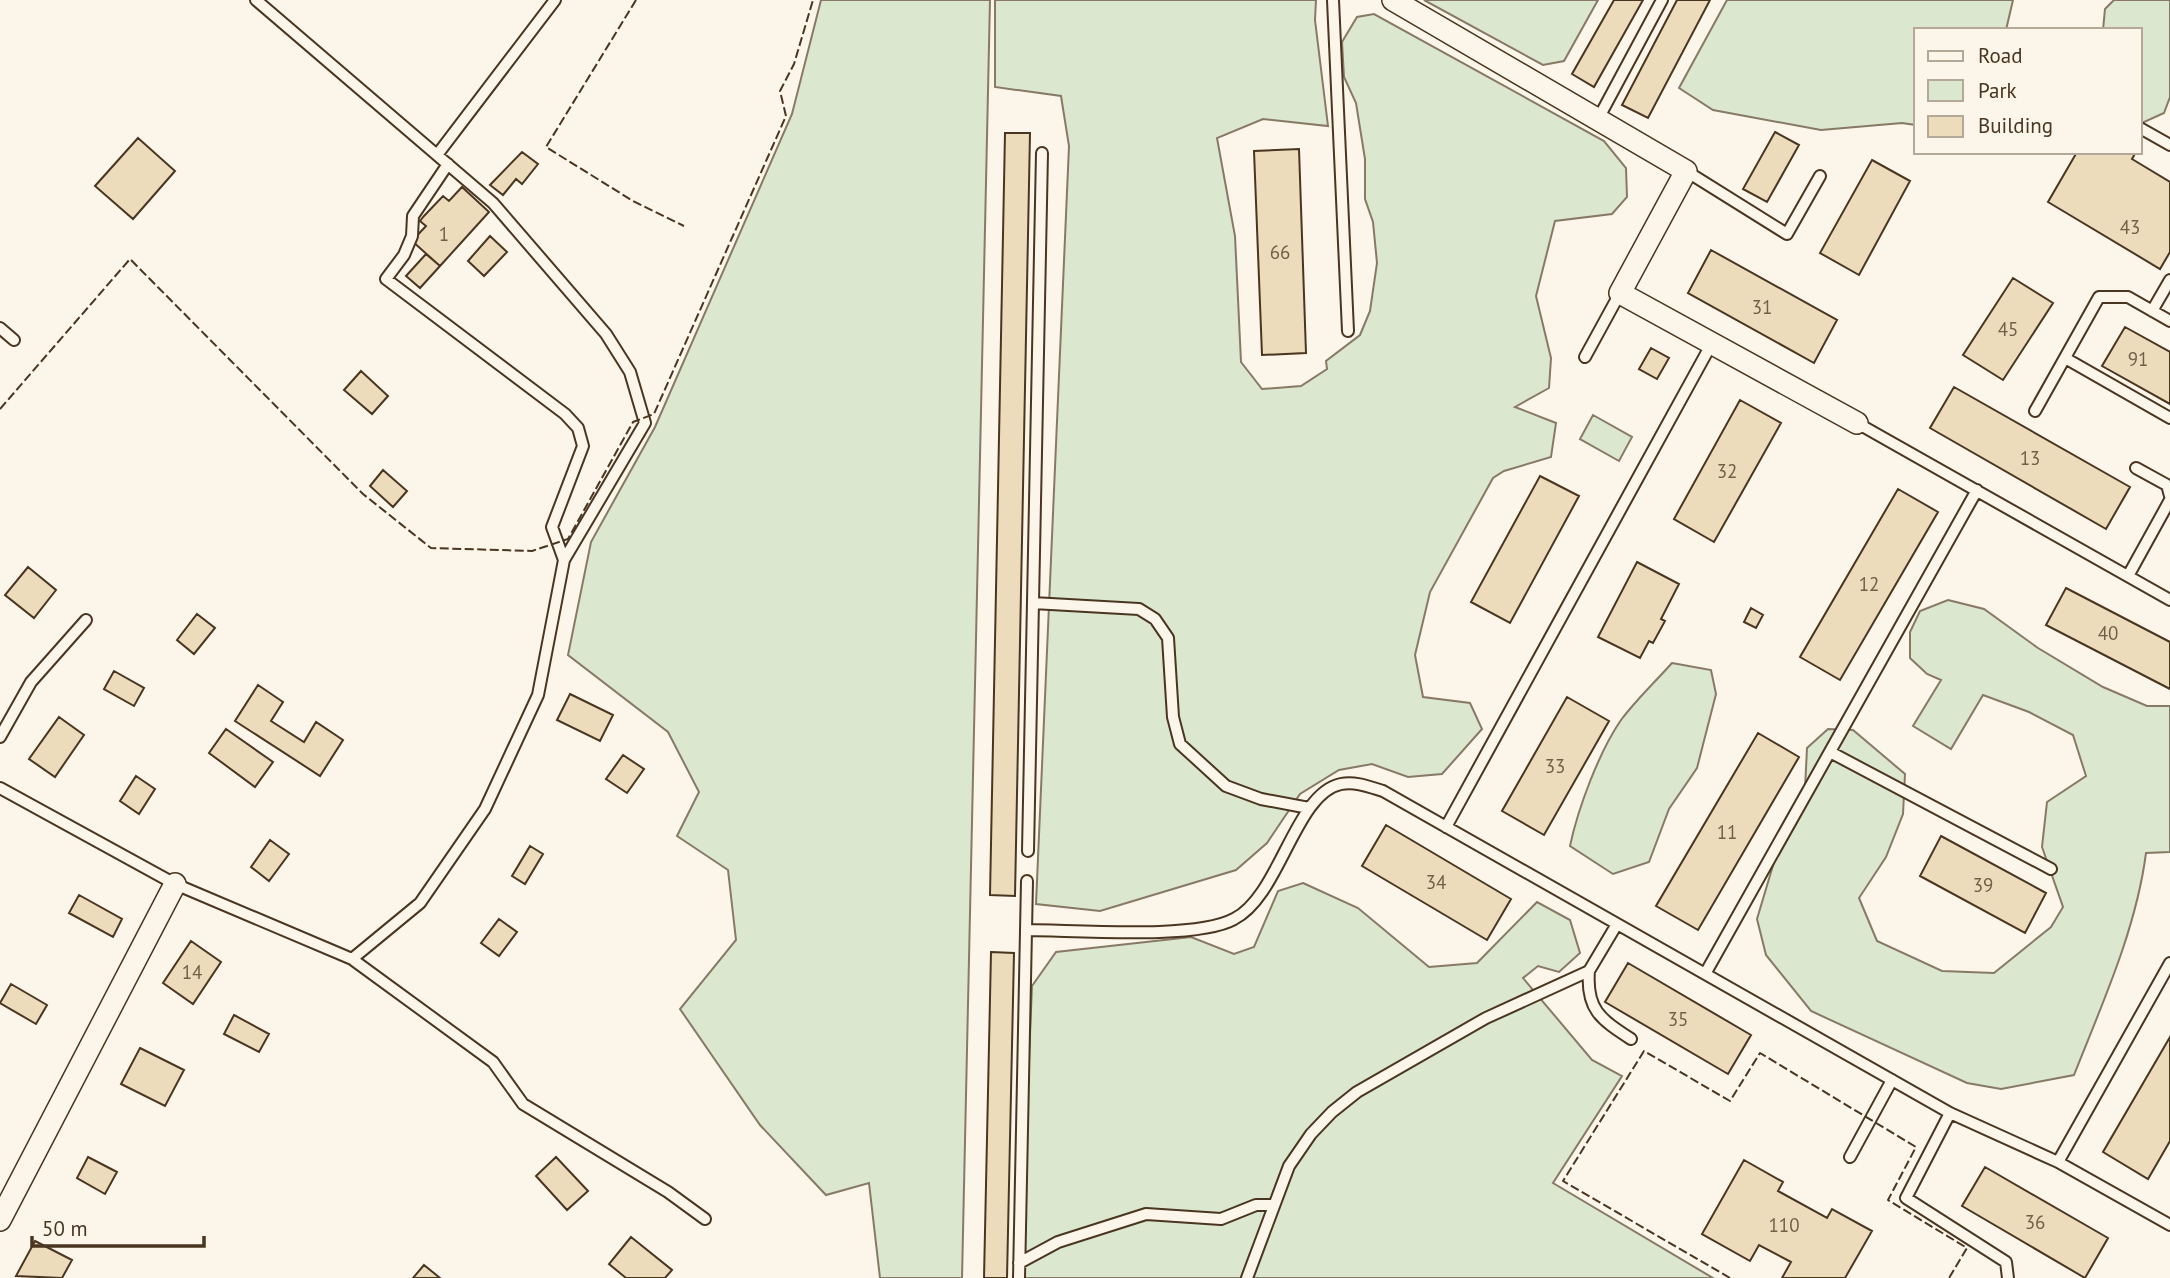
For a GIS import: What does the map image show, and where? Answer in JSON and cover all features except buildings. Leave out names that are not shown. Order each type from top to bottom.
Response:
[{"type":"street","points":[[1393,0],[1686,171],[1620,293],[1857,423]]},
{"type":"street","points":[[0,1220],[175,884]]},
{"type":"lane","points":[[256,0],[494,203],[606,334],[630,372],[645,423],[564,560],[538,695],[485,809],[420,903],[352,958]]},
{"type":"lane","points":[[437,155],[555,0]]},
{"type":"lane","points":[[1333,0],[1348,331]]},
{"type":"lane","points":[[1597,121],[1662,0]]},
{"type":"lane","points":[[2142,129],[2170,145]]},
{"type":"lane","points":[[1028,851],[1042,153]]},
{"type":"lane","points":[[448,164],[413,216],[412,236],[404,255],[386,279],[565,414],[578,428],[583,446],[552,527],[564,560]]},
{"type":"lane","points":[[1686,171],[1787,234],[1820,176]]},
{"type":"lane","points":[[2152,310],[2170,280]]},
{"type":"lane","points":[[1585,357],[1620,293]]},
{"type":"lane","points":[[2035,411],[2099,297],[2128,297],[2170,321]]},
{"type":"lane","points":[[0,328],[14,340]]},
{"type":"lane","points":[[1446,827],[1712,343]]},
{"type":"lane","points":[[2065,358],[2170,418]]},
{"type":"lane","points":[[1857,423],[2170,600]]},
{"type":"lane","points":[[2128,576],[2170,498],[2167,485],[2136,468]]},
{"type":"lane","points":[[1705,974],[1977,490]]},
{"type":"lane","points":[[1033,603],[1139,609],[1155,619],[1168,638],[1172,718],[1180,744],[1226,786],[1261,799],[1310,808]]},
{"type":"lane","points":[[0,737],[31,682],[86,620]]},
{"type":"lane","points":[[1830,752],[2051,869]]},
{"type":"lane","points":[[1026,930],[1172,931],[1202,928],[1234,919],[1258,900],[1310,808],[1322,792],[1341,784],[1359,784],[1383,791],[1950,1113],[2058,1162],[2170,1225]]},
{"type":"lane","points":[[0,788],[175,884],[352,958],[493,1062],[523,1104],[668,1192],[705,1219]]},
{"type":"lane","points":[[1019,1278],[1027,881]]},
{"type":"lane","points":[[1617,924],[1589,971],[1587,993],[1594,1008],[1607,1024],[1631,1039]]},
{"type":"lane","points":[[2058,1162],[2170,963]]},
{"type":"lane","points":[[1247,1278],[1289,1166],[1311,1134],[1357,1092],[1486,1018],[1589,971]]},
{"type":"lane","points":[[1850,1157],[1892,1080]]},
{"type":"lane","points":[[1950,1113],[1906,1199],[2006,1262],[2008,1278]]},
{"type":"lane","points":[[1019,1263],[1058,1242],[1146,1214],[1221,1219],[1256,1205],[1273,1205]]},
{"type":"green space","points":[[821,0],[990,0],[962,1278],[880,1278],[869,1183],[826,1195],[760,1125],[680,1009],[736,940],[728,870],[677,836],[699,792],[668,732],[568,655],[591,542],[655,427],[792,114]]},
{"type":"green space","points":[[995,0],[1316,0],[1315,20],[1328,126],[1263,119],[1217,138],[1235,236],[1241,362],[1262,389],[1301,386],[1327,369],[1326,361],[1360,335],[1370,311],[1377,263],[1373,222],[1365,199],[1365,159],[1356,103],[1344,77],[1342,42],[1357,17],[1374,14],[1604,141],[1626,168],[1627,197],[1612,214],[1555,221],[1536,296],[1551,358],[1549,388],[1515,407],[1556,423],[1551,457],[1504,471],[1493,478],[1430,592],[1415,655],[1423,697],[1470,703],[1482,729],[1442,774],[1408,777],[1372,764],[1339,770],[1300,794],[1267,843],[1236,870],[1100,911],[1036,904],[1069,146],[1061,96],[995,87]]},
{"type":"green space","points":[[1424,0],[1598,0],[1564,61],[1543,65]]},
{"type":"green space","points":[[1727,0],[2013,0],[2006,28],[1914,28],[1914,125],[1902,123],[1821,130],[1713,110],[1679,88]]},
{"type":"green space","points":[[2114,0],[2170,0],[2170,97],[2164,113],[2142,123],[2142,28],[2103,28],[2105,9]]},
{"type":"green space","points":[[1593,415],[1632,437],[1619,461],[1580,439]]},
{"type":"green space","points":[[1948,600],[1984,609],[2038,648],[2103,687],[2147,706],[2170,706],[2170,852],[2146,853],[2126,938],[2074,1075],[2001,1089],[1967,1083],[1811,1011],[1766,955],[1757,919],[1777,852],[1805,789],[1807,748],[1828,729],[1853,730],[1905,774],[1903,814],[1886,857],[1859,898],[1877,941],[1942,971],[1994,973],[2051,927],[2063,907],[2042,847],[2047,802],[2086,776],[2073,735],[2029,712],[1983,695],[1951,749],[1913,726],[1941,680],[1927,674],[1910,658],[1910,632],[1920,611]]},
{"type":"green space","points":[[1672,663],[1711,670],[1716,694],[1697,768],[1669,809],[1649,862],[1613,874],[1570,846],[1574,831],[1590,781],[1613,733],[1633,705]]},
{"type":"green space","points":[[1303,883],[1358,908],[1429,967],[1477,963],[1537,902],[1570,920],[1580,953],[1559,972],[1538,966],[1523,978],[1592,1060],[1622,1076],[1553,1183],[1713,1278],[1020,1278],[1032,986],[1056,952],[1191,937],[1234,954],[1254,947],[1278,891]]},
{"type":"fence","points":[[636,0],[546,147],[633,201],[684,226]]},
{"type":"fence","points":[[0,409],[130,259],[363,494],[431,548],[532,551],[568,539],[633,422],[654,414],[786,116],[780,91],[794,64],[813,0]]},
{"type":"fence","points":[[1730,1278],[1563,1181],[1644,1051],[1730,1101],[1760,1053],[1916,1147],[1888,1200],[1967,1248],[1949,1278]]}]
